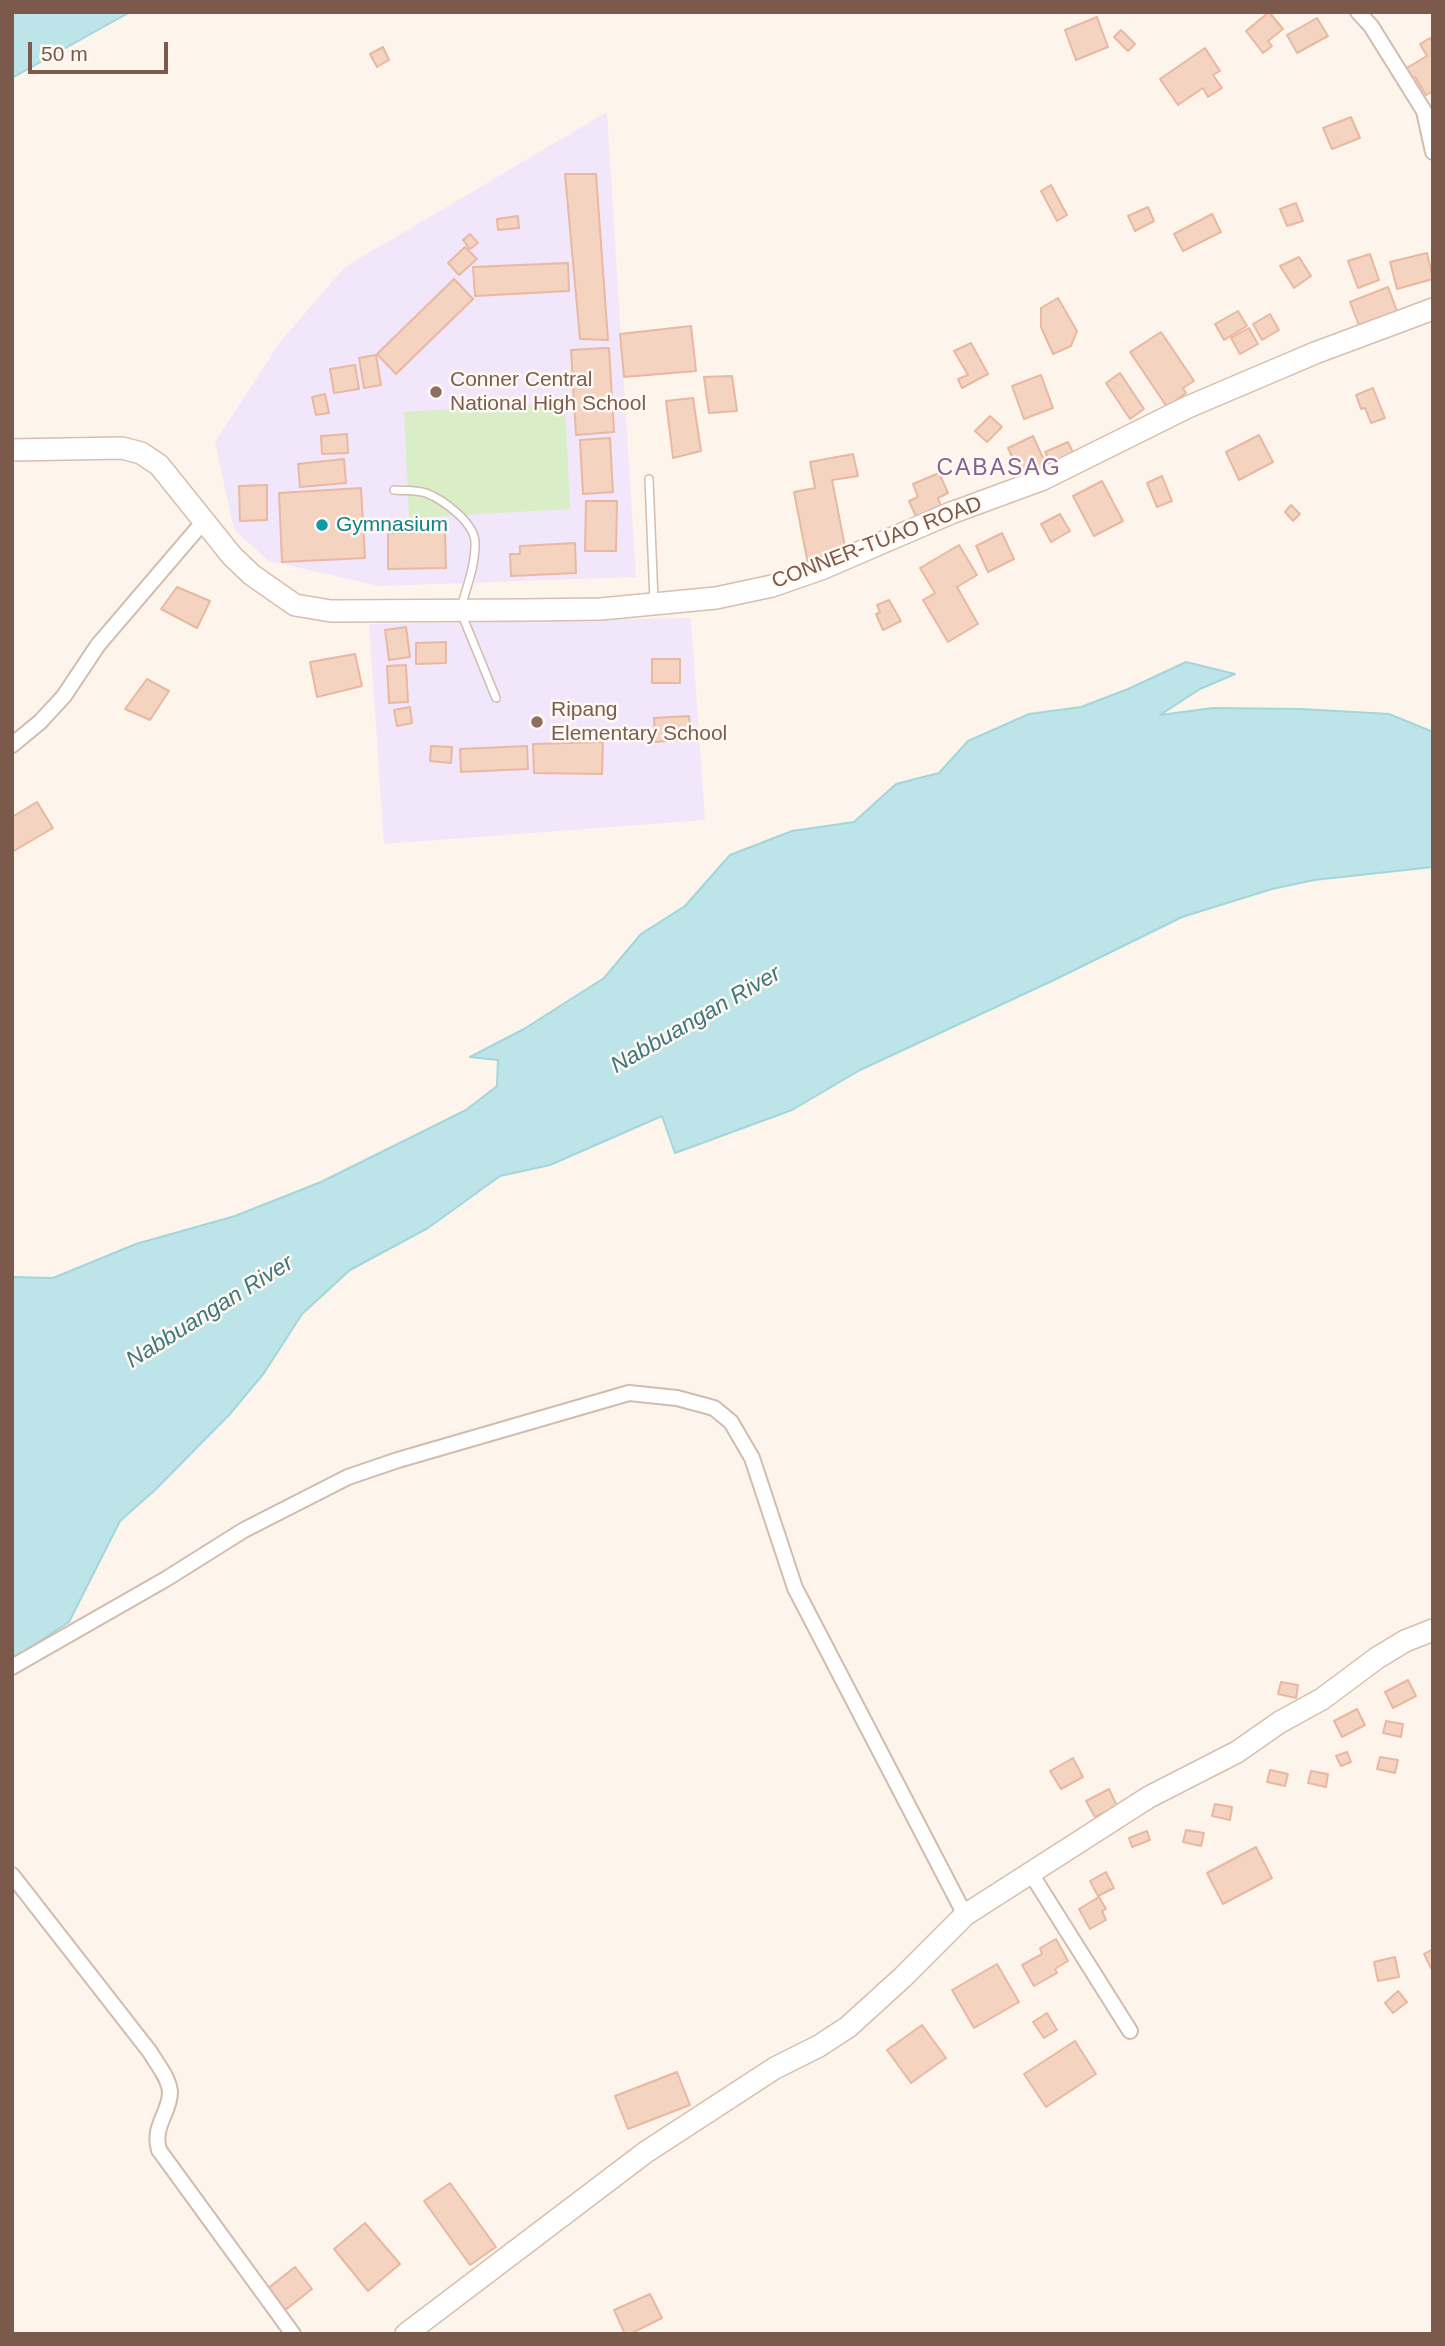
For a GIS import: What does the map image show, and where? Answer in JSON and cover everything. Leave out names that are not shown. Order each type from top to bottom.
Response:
[{"type":"main road","name":"CONNER-TUAO ROAD","points":[[12,450],[122,448],[141,453],[159,465],[223,546],[252,575],[295,605],[331,611],[601,609],[716,598],[772,586],[821,569],[951,513],[1041,481],[1188,407],[1315,353],[1433,309]]},
{"type":"main road","points":[[406,2334],[646,2152],[764,2075],[819,2046],[848,2027],[904,1977],[965,1915],[1149,1797],[1237,1752],[1261,1734],[1322,1699],[1377,1658],[1405,1641],[1433,1630]]},
{"type":"street","points":[[1358,12],[1371,26],[1424,111],[1433,152]]},
{"type":"street","points":[[12,745],[40,722],[64,696],[98,645],[204,522]]},
{"type":"street","points":[[12,1667],[166,1579],[244,1530],[348,1477],[629,1393],[714,1408],[731,1422],[752,1458],[796,1588],[965,1915]]},
{"type":"street","points":[[1030,1872],[1130,2031]]},
{"type":"street","points":[[12,1875],[150,2052],[165,2076],[170,2095],[157,2133],[159,2150],[293,2334]]},
{"type":"lane","points":[[649,479],[654,602]]},
{"type":"lane","points":[[394,490],[426,494],[463,517],[471,529],[475,541],[471,574],[460,610],[496,698]]},
{"type":"shaded area","name":"Conner Central National High School","points":[[607,112],[636,577],[379,586],[269,561],[234,530],[215,442],[280,342],[345,267]]},
{"type":"shaded area","name":"Ripang Elementary School","points":[[691,618],[705,820],[384,844],[369,624]]},
{"type":"green space","points":[[565,403],[570,509],[409,518],[404,412]]},
{"type":"water","points":[[12,12],[130,12],[12,78]]},
{"type":"water","name":"Nabbuangan River","points":[[1186,662],[1235,674],[1200,689],[1160,715],[1213,708],[1389,714],[1433,732],[1433,867],[1314,880],[1272,889],[1182,917],[860,1070],[792,1110],[675,1153],[662,1116],[550,1165],[500,1176],[428,1228],[350,1270],[302,1314],[264,1373],[229,1415],[155,1490],[120,1521],[69,1622],[12,1657],[12,1277],[53,1278],[136,1244],[235,1216],[321,1182],[466,1110],[497,1086],[498,1060],[470,1057],[524,1029],[604,978],[641,934],[685,906],[730,855],[792,831],[854,822],[896,784],[939,773],[968,741],[1029,714],[1081,707]]},
{"type":"building","points":[[1269,12],[1283,29],[1268,41],[1272,46],[1263,53],[1246,31]]},
{"type":"building","points":[[1097,17],[1108,47],[1076,60],[1065,30]]},
{"type":"building","points":[[1317,18],[1328,36],[1297,53],[1287,35]]},
{"type":"building","points":[[1121,30],[1135,44],[1128,51],[1114,37]]},
{"type":"building","points":[[1430,38],[1433,42],[1433,91],[1426,95],[1415,77],[1409,81],[1403,70],[1427,56],[1420,44]]},
{"type":"building","points":[[383,47],[389,60],[377,67],[370,54]]},
{"type":"building","points":[[1205,48],[1220,71],[1213,75],[1222,88],[1208,97],[1203,88],[1178,105],[1160,79]]},
{"type":"building","points":[[1351,117],[1360,138],[1332,149],[1323,128]]},
{"type":"building","points":[[565,174],[596,174],[608,340],[580,339]]},
{"type":"building","points":[[1051,185],[1067,215],[1057,221],[1041,191]]},
{"type":"building","points":[[1296,203],[1303,221],[1287,226],[1280,209]]},
{"type":"building","points":[[1148,207],[1154,221],[1135,231],[1128,216]]},
{"type":"building","points":[[1212,214],[1221,232],[1183,251],[1174,234]]},
{"type":"building","points":[[518,216],[519,228],[498,230],[497,219]]},
{"type":"building","points":[[470,234],[478,243],[470,249],[463,240]]},
{"type":"building","points":[[465,247],[477,259],[459,275],[448,263]]},
{"type":"building","points":[[1427,253],[1433,279],[1397,289],[1390,262]]},
{"type":"building","points":[[1370,254],[1379,280],[1358,288],[1348,261]]},
{"type":"building","points":[[1299,257],[1311,276],[1294,288],[1280,266]]},
{"type":"building","points":[[568,263],[569,291],[475,296],[473,267]]},
{"type":"building","points":[[454,279],[473,299],[396,374],[377,354]]},
{"type":"building","points":[[1388,287],[1400,319],[1362,333],[1350,302]]},
{"type":"building","points":[[1058,298],[1077,331],[1071,346],[1053,354],[1041,327],[1041,308]]},
{"type":"building","points":[[1238,311],[1247,326],[1224,340],[1215,324]]},
{"type":"building","points":[[1270,314],[1279,330],[1262,340],[1253,324]]},
{"type":"building","points":[[691,326],[696,371],[624,377],[620,334]]},
{"type":"building","points":[[1249,328],[1258,344],[1240,354],[1231,338]]},
{"type":"building","points":[[1161,332],[1194,381],[1183,388],[1186,393],[1167,407],[1130,352]]},
{"type":"building","points":[[971,343],[988,374],[962,388],[958,379],[968,375],[954,351]]},
{"type":"building","points":[[609,348],[614,432],[576,435],[571,350]]},
{"type":"building","points":[[376,355],[381,385],[364,388],[359,358]]},
{"type":"building","points":[[355,365],[359,389],[334,393],[330,369]]},
{"type":"building","points":[[1120,373],[1144,409],[1130,419],[1106,383]]},
{"type":"building","points":[[1041,375],[1053,408],[1024,419],[1012,386]]},
{"type":"building","points":[[732,376],[737,411],[709,413],[704,377]]},
{"type":"building","points":[[1373,388],[1385,418],[1371,423],[1365,408],[1361,409],[1356,395]]},
{"type":"building","points":[[325,394],[329,413],[316,415],[312,397]]},
{"type":"building","points":[[693,398],[701,451],[673,458],[666,401]]},
{"type":"building","points":[[990,416],[1002,427],[987,442],[975,431]]},
{"type":"building","points":[[347,434],[348,453],[322,454],[321,436]]},
{"type":"building","points":[[1259,435],[1273,462],[1239,480],[1226,452]]},
{"type":"building","points":[[1033,436],[1048,469],[1023,481],[1008,448]]},
{"type":"building","points":[[610,438],[613,492],[583,494],[580,440]]},
{"type":"building","points":[[1068,442],[1077,461],[1054,471],[1045,452]]},
{"type":"building","points":[[853,454],[858,476],[832,480],[847,557],[808,564],[794,492],[815,488],[810,462]]},
{"type":"building","points":[[344,459],[346,483],[300,487],[298,464]]},
{"type":"building","points":[[939,473],[948,493],[938,498],[943,512],[919,523],[909,501],[918,497],[913,484]]},
{"type":"building","points":[[1162,476],[1172,501],[1157,507],[1147,483]]},
{"type":"building","points":[[1102,481],[1123,521],[1094,536],[1073,496]]},
{"type":"building","points":[[267,485],[267,520],[240,521],[239,486]]},
{"type":"building","name":"Gymnasium","points":[[361,488],[365,558],[282,562],[279,493]]},
{"type":"building","points":[[586,501],[617,501],[616,551],[585,551]]},
{"type":"building","points":[[1291,505],[1300,514],[1293,521],[1285,512]]},
{"type":"building","points":[[1060,514],[1070,531],[1051,542],[1041,524]]},
{"type":"building","points":[[445,532],[446,568],[388,569],[388,533]]},
{"type":"building","points":[[1002,533],[1014,559],[988,572],[976,546]]},
{"type":"building","points":[[575,543],[576,573],[511,576],[510,554],[520,554],[520,546]]},
{"type":"building","points":[[959,545],[977,575],[957,587],[978,624],[948,642],[923,600],[935,593],[920,568]]},
{"type":"building","points":[[177,587],[210,601],[197,628],[161,609]]},
{"type":"building","points":[[889,600],[901,621],[883,630],[876,614],[880,612],[877,605]]},
{"type":"building","points":[[406,627],[410,657],[389,660],[385,630]]},
{"type":"building","points":[[446,642],[446,663],[416,664],[416,643]]},
{"type":"building","points":[[355,654],[362,686],[317,697],[310,662]]},
{"type":"building","points":[[652,659],[680,659],[680,683],[652,683]]},
{"type":"building","points":[[406,665],[408,702],[389,703],[387,666]]},
{"type":"building","points":[[147,679],[169,691],[150,720],[125,709]]},
{"type":"building","points":[[410,707],[412,723],[397,726],[394,710]]},
{"type":"building","points":[[689,716],[691,739],[655,742],[654,718]]},
{"type":"building","points":[[603,742],[602,774],[534,773],[533,744]]},
{"type":"building","points":[[431,746],[452,747],[451,763],[430,761]]},
{"type":"building","points":[[527,746],[528,769],[461,772],[460,749]]},
{"type":"building","points":[[37,802],[53,828],[12,852],[12,817]]},
{"type":"building","points":[[1408,1680],[1416,1696],[1393,1708],[1385,1692]]},
{"type":"building","points":[[1281,1682],[1298,1685],[1296,1698],[1278,1694]]},
{"type":"building","points":[[1357,1709],[1365,1725],[1342,1737],[1334,1721]]},
{"type":"building","points":[[1386,1721],[1403,1724],[1401,1737],[1383,1733]]},
{"type":"building","points":[[1347,1752],[1351,1762],[1341,1766],[1336,1756]]},
{"type":"building","points":[[1380,1757],[1398,1760],[1395,1773],[1377,1769]]},
{"type":"building","points":[[1073,1758],[1083,1777],[1061,1789],[1050,1771]]},
{"type":"building","points":[[1270,1770],[1288,1774],[1285,1786],[1267,1782]]},
{"type":"building","points":[[1311,1771],[1328,1774],[1326,1787],[1308,1783]]},
{"type":"building","points":[[1109,1789],[1117,1806],[1095,1817],[1086,1801]]},
{"type":"building","points":[[1215,1804],[1232,1807],[1230,1820],[1212,1816]]},
{"type":"building","points":[[1186,1830],[1204,1833],[1201,1846],[1183,1842]]},
{"type":"building","points":[[1147,1831],[1150,1840],[1132,1847],[1129,1838]]},
{"type":"building","points":[[1256,1847],[1272,1878],[1223,1904],[1207,1873]]},
{"type":"building","points":[[1106,1872],[1114,1888],[1098,1896],[1090,1881]]},
{"type":"building","points":[[1099,1897],[1106,1909],[1102,1911],[1106,1920],[1090,1929],[1079,1909]]},
{"type":"building","points":[[1056,1939],[1068,1961],[1055,1969],[1057,1973],[1034,1986],[1022,1965],[1042,1954],[1040,1948]]},
{"type":"building","points":[[1433,1949],[1433,1970],[1432,1970],[1424,1954]]},
{"type":"building","points":[[1395,1957],[1399,1977],[1378,1981],[1374,1962]]},
{"type":"building","points":[[997,1964],[1019,2002],[974,2028],[952,1990]]},
{"type":"building","points":[[1398,1991],[1407,2002],[1393,2013],[1385,2003]]},
{"type":"building","points":[[1047,2013],[1057,2030],[1044,2038],[1033,2022]]},
{"type":"building","points":[[922,2025],[946,2058],[911,2083],[887,2050]]},
{"type":"building","points":[[1075,2041],[1096,2074],[1046,2107],[1024,2074]]},
{"type":"building","points":[[677,2072],[690,2105],[628,2129],[615,2096]]},
{"type":"building","points":[[450,2183],[496,2247],[470,2265],[424,2201]]},
{"type":"building","points":[[365,2223],[400,2264],[368,2291],[334,2249]]},
{"type":"building","points":[[295,2267],[312,2289],[284,2311],[267,2289]]},
{"type":"building","points":[[650,2294],[662,2318],[625,2334],[614,2310]]},
{"type":"place","name":"Conner Central National High School","points":[[436,392]]},
{"type":"place","name":"Gymnasium","points":[[322,525]]},
{"type":"place","name":"Ripang Elementary School","points":[[537,722]]},
{"type":"district","name":"CABASAG","points":[[999,469]]}]
